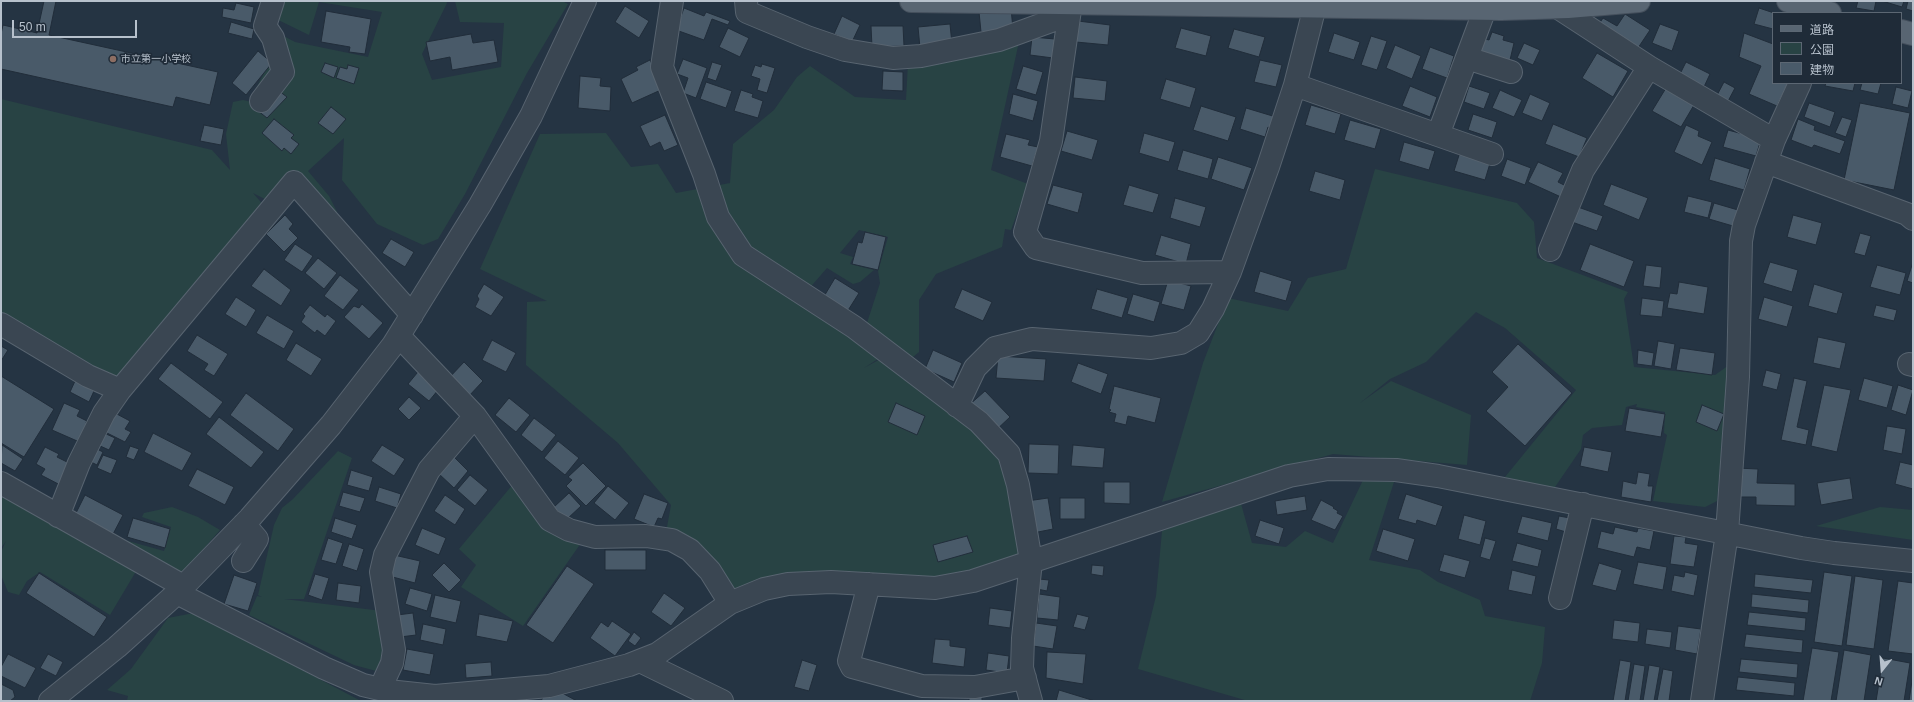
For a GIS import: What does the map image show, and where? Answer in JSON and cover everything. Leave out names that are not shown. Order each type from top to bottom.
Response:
[{"type":"main road","points":[[911,1],[1216,6],[1451,5],[1485,9],[1557,7],[1639,1]]},
{"type":"main road","points":[[1788,1],[1827,12]]},
{"type":"main road","points":[[1902,31],[1913,34]]},
{"type":"street","points":[[261,101],[283,72],[281,58],[273,38],[265,26],[272,1]]},
{"type":"street","points":[[50,701],[117,647],[180,589],[244,524],[331,426],[399,336],[480,205],[531,116],[585,1]]},
{"type":"street","points":[[672,1],[662,67],[704,174],[718,217],[743,255],[854,326],[979,422],[1008,454],[1018,485],[1031,561],[1023,638],[1022,668],[1032,701]]},
{"type":"street","points":[[746,1],[747,12],[807,37],[845,50],[893,58],[921,56],[999,40],[1054,20],[1063,3]]},
{"type":"street","points":[[1831,12],[1836,1]]},
{"type":"street","points":[[1063,3],[1051,141],[1025,232],[1036,248],[1142,273],[1230,272]]},
{"type":"street","points":[[957,406],[975,368],[994,348],[1032,340],[1151,348],[1181,343],[1198,333],[1213,310],[1230,272],[1268,167],[1295,85],[1315,6]]},
{"type":"street","points":[[1557,7],[1649,67],[1774,140]]},
{"type":"street","points":[[1438,135],[1485,9]]},
{"type":"street","points":[[1467,58],[1511,72]]},
{"type":"street","points":[[1550,250],[1583,170],[1649,67]]},
{"type":"street","points":[[1702,701],[1727,533],[1738,377],[1742,241],[1744,225],[1774,140],[1800,84]]},
{"type":"street","points":[[1295,85],[1492,154]]},
{"type":"street","points":[[1766,162],[1906,214],[1913,219]]},
{"type":"street","points":[[58,516],[79,463],[104,413],[120,390],[294,182],[412,315]]},
{"type":"street","points":[[1,324],[88,376],[120,390]]},
{"type":"street","points":[[399,336],[475,416],[550,520],[569,530],[596,537],[646,536],[672,540],[690,550],[710,571],[730,603]]},
{"type":"street","points":[[380,689],[392,663],[394,650],[381,572],[385,555],[429,470],[475,416]]},
{"type":"street","points":[[1,483],[180,589],[324,668],[363,685],[435,698],[549,686],[629,666],[656,654],[730,603],[764,589],[788,584],[831,582],[935,588],[973,580],[1289,476],[1328,469],[1396,470],[1417,473],[1834,553],[1913,561]]},
{"type":"street","points":[[1560,598],[1583,504]]},
{"type":"street","points":[[243,561],[257,539],[244,524]]},
{"type":"street","points":[[869,584],[849,661],[852,667],[922,686],[976,687],[1025,678]]},
{"type":"street","points":[[640,661],[722,701]]},
{"type":"green space","points":[[273,1],[446,1],[447,3],[422,54],[432,80],[501,67],[504,23],[460,22],[455,1],[562,1],[568,4],[527,73],[465,194],[438,239],[423,245],[377,224],[342,180],[344,138],[308,171],[329,196],[337,212],[336,220],[328,221],[292,198],[273,203],[253,193],[266,208],[124,385],[1,321],[1,99],[212,150],[230,170],[226,134],[233,102],[243,100],[256,103],[252,96],[275,52],[276,32],[295,42],[368,57],[382,12],[319,2],[309,35],[268,15]]},
{"type":"green space","points":[[1020,37],[991,170],[1028,184],[1011,230],[1005,229],[1002,247],[936,274],[919,300],[919,352],[907,362],[865,329],[880,283],[878,271],[888,237],[859,230],[840,253],[853,257],[850,264],[874,270],[860,282],[853,284],[827,268],[807,291],[887,353],[864,368],[886,356],[1009,454],[1029,555],[935,588],[869,584],[730,602],[665,538],[671,505],[618,443],[526,365],[527,302],[547,301],[480,269],[540,134],[606,133],[631,167],[658,164],[676,193],[730,183],[733,144],[774,110],[797,77],[810,66],[855,97],[906,100],[908,63]]},
{"type":"green space","points":[[1375,169],[1517,203],[1534,222],[1537,258],[1628,292],[1624,299],[1634,367],[1715,375],[1729,365],[1717,501],[1705,507],[1653,501],[1667,435],[1664,433],[1665,412],[1636,407],[1637,404],[1626,407],[1622,425],[1592,428],[1583,435],[1581,449],[1553,490],[1505,477],[1576,390],[1505,328],[1476,312],[1426,362],[1390,379],[1360,403],[1391,381],[1471,415],[1467,465],[1333,454],[1162,502],[1203,363],[1228,298],[1288,311],[1308,278],[1346,269]]},
{"type":"green space","points":[[338,451],[352,458],[304,599],[284,599],[382,611],[389,657],[380,672],[354,665],[249,615],[257,596],[262,597],[258,595],[274,525],[282,508],[293,499]]},
{"type":"green space","points":[[1363,480],[1394,482],[1369,560],[1420,570],[1438,582],[1480,600],[1485,616],[1545,627],[1542,663],[1530,701],[1248,701],[1138,669],[1156,596],[1162,531],[1240,500],[1252,543],[1286,547],[1305,531],[1333,543]]},
{"type":"green space","points":[[1,483],[138,568],[110,615],[40,572],[27,581],[19,595],[8,592],[1,575],[1,552],[6,541],[1,548]]},
{"type":"green space","points":[[514,483],[581,543],[523,626],[461,587],[476,565],[459,549]]},
{"type":"green space","points":[[172,507],[198,517],[220,530],[180,576],[121,539],[164,551],[171,527],[142,517],[144,513]]},
{"type":"green space","points":[[1880,507],[1913,510],[1913,540],[1816,526]]},
{"type":"green space","points":[[194,613],[361,701],[127,701],[128,696],[107,690],[131,669],[168,618]]},
{"type":"building","points":[[44,1],[56,1],[49,35],[218,72],[210,105],[176,97],[173,107],[1,69],[1,34],[3,25],[37,33]]},
{"type":"building","points":[[1858,1],[1876,1],[1874,11],[1856,8]]},
{"type":"building","points":[[1882,1],[1904,1],[1902,7]]},
{"type":"building","points":[[1908,1],[1913,1],[1913,11],[1906,9]]},
{"type":"building","points":[[236,3],[254,7],[251,23],[222,17],[223,8],[234,10]]},
{"type":"building","points":[[625,6],[649,21],[639,38],[615,22]]},
{"type":"building","points":[[684,8],[704,16],[706,12],[730,21],[728,25],[712,19],[704,40],[676,30]]},
{"type":"building","points":[[1011,8],[1013,29],[981,32],[979,12]]},
{"type":"building","points":[[1759,8],[1772,12],[1772,29],[1754,24]]},
{"type":"building","points":[[326,11],[371,19],[365,54],[349,52],[350,47],[321,42]]},
{"type":"building","points":[[1625,14],[1650,30],[1638,48],[1597,27],[1603,18],[1617,26]]},
{"type":"building","points":[[842,16],[860,25],[852,42],[834,34]]},
{"type":"building","points":[[1078,21],[1110,25],[1108,45],[1076,42]]},
{"type":"building","points":[[231,22],[254,29],[252,39],[228,33]]},
{"type":"building","points":[[950,24],[952,44],[920,48],[918,27]]},
{"type":"building","points":[[1660,24],[1679,31],[1672,51],[1652,43]]},
{"type":"building","points":[[871,26],[903,26],[904,46],[872,47]]},
{"type":"building","points":[[728,28],[749,38],[740,57],[719,47]]},
{"type":"building","points":[[1181,28],[1211,36],[1206,56],[1175,48]]},
{"type":"building","points":[[1234,29],[1265,37],[1259,57],[1228,48]]},
{"type":"building","points":[[1492,32],[1504,36],[1503,40],[1514,43],[1510,60],[1478,51],[1482,38],[1489,40]]},
{"type":"building","points":[[1334,33],[1360,42],[1354,60],[1328,52]]},
{"type":"building","points":[[1744,33],[1772,44],[1772,84],[1788,84],[1777,106],[1749,94],[1761,66],[1739,57]]},
{"type":"building","points":[[471,34],[473,43],[494,40],[498,62],[452,70],[450,57],[430,61],[426,42]]},
{"type":"building","points":[[1371,36],[1387,41],[1377,70],[1361,65]]},
{"type":"building","points":[[1032,37],[1055,39],[1053,58],[1030,55]]},
{"type":"building","points":[[1524,43],[1540,50],[1533,65],[1517,58]]},
{"type":"building","points":[[1395,45],[1421,56],[1412,79],[1386,68]]},
{"type":"building","points":[[1430,47],[1454,56],[1447,78],[1422,69]]},
{"type":"building","points":[[258,51],[272,63],[246,95],[232,83]]},
{"type":"building","points":[[1597,53],[1628,71],[1613,97],[1582,78]]},
{"type":"building","points":[[683,59],[707,68],[696,98],[683,93],[688,78],[677,74]]},
{"type":"building","points":[[650,60],[663,89],[632,103],[621,79],[638,70],[636,67]]},
{"type":"building","points":[[1260,60],[1282,65],[1276,87],[1254,82]]},
{"type":"building","points":[[712,62],[722,65],[716,81],[707,78]]},
{"type":"building","points":[[1686,62],[1710,74],[1703,89],[1678,78]]},
{"type":"building","points":[[325,63],[338,67],[334,78],[321,72]]},
{"type":"building","points":[[762,64],[775,68],[767,93],[757,90],[760,79],[751,76],[755,65],[761,67]]},
{"type":"building","points":[[348,65],[359,68],[354,84],[336,78],[340,67],[347,69]]},
{"type":"building","points":[[1023,66],[1043,72],[1036,95],[1016,89]]},
{"type":"building","points":[[883,71],[903,72],[903,91],[882,90]]},
{"type":"building","points":[[580,76],[601,78],[600,86],[611,87],[610,111],[578,108]]},
{"type":"building","points":[[1075,77],[1107,81],[1105,101],[1073,98]]},
{"type":"building","points":[[1166,79],[1196,88],[1190,108],[1160,99]]},
{"type":"building","points":[[706,82],[732,91],[726,108],[700,99]]},
{"type":"building","points":[[1724,82],[1735,88],[1726,105],[1715,99]]},
{"type":"building","points":[[1826,84],[1855,84],[1853,91],[1825,86]]},
{"type":"building","points":[[1862,84],[1881,84],[1878,94],[1860,90]]},
{"type":"building","points":[[1410,86],[1437,97],[1430,117],[1402,106]]},
{"type":"building","points":[[1469,86],[1490,93],[1484,109],[1464,102]]},
{"type":"building","points":[[1896,87],[1912,91],[1908,108],[1892,104]]},
{"type":"building","points":[[275,88],[287,97],[267,118],[257,110]]},
{"type":"building","points":[[1666,88],[1694,105],[1681,127],[1652,111]]},
{"type":"building","points":[[741,90],[753,94],[752,97],[763,101],[758,118],[734,111]]},
{"type":"building","points":[[1500,90],[1522,100],[1514,117],[1492,108]]},
{"type":"building","points":[[1013,94],[1038,101],[1033,121],[1009,114]]},
{"type":"building","points":[[1530,94],[1550,103],[1542,121],[1522,113]]},
{"type":"building","points":[[1809,103],[1835,112],[1830,127],[1804,117]]},
{"type":"building","points":[[1860,103],[1910,113],[1894,190],[1844,180]]},
{"type":"building","points":[[1311,105],[1341,114],[1335,134],[1305,125]]},
{"type":"building","points":[[1201,106],[1236,117],[1228,141],[1193,130]]},
{"type":"building","points":[[331,107],[346,119],[333,134],[318,123]]},
{"type":"building","points":[[1246,108],[1276,117],[1272,129],[1268,127],[1265,137],[1240,129]]},
{"type":"building","points":[[1473,114],[1497,122],[1492,138],[1468,130]]},
{"type":"building","points":[[665,115],[678,145],[664,151],[660,142],[650,147],[640,126]]},
{"type":"building","points":[[1842,117],[1852,120],[1846,137],[1835,133]]},
{"type":"building","points":[[274,119],[294,135],[291,138],[299,144],[291,154],[284,148],[282,151],[262,133]]},
{"type":"building","points":[[1798,119],[1815,126],[1814,130],[1845,141],[1840,154],[1814,145],[1812,148],[1791,140]]},
{"type":"building","points":[[1350,120],[1381,129],[1375,149],[1344,140]]},
{"type":"building","points":[[1553,124],[1587,138],[1579,157],[1545,144]]},
{"type":"building","points":[[204,125],[224,129],[221,145],[200,141]]},
{"type":"building","points":[[1686,125],[1699,131],[1698,136],[1712,142],[1702,165],[1674,152]]},
{"type":"building","points":[[1728,130],[1761,139],[1756,156],[1723,147]]},
{"type":"building","points":[[1067,131],[1098,140],[1092,160],[1061,151]]},
{"type":"building","points":[[1144,133],[1175,142],[1169,162],[1139,153]]},
{"type":"building","points":[[1006,134],[1030,140],[1028,145],[1038,147],[1032,166],[1000,157]]},
{"type":"building","points":[[1404,142],[1435,151],[1429,170],[1399,161]]},
{"type":"building","points":[[1183,150],[1213,159],[1208,179],[1177,170]]},
{"type":"building","points":[[1460,152],[1491,160],[1485,180],[1454,171]]},
{"type":"building","points":[[1218,157],[1252,168],[1244,190],[1211,179]]},
{"type":"building","points":[[1715,158],[1750,169],[1744,190],[1709,180]]},
{"type":"building","points":[[1507,159],[1531,168],[1525,185],[1501,176]]},
{"type":"building","points":[[1538,162],[1563,173],[1558,182],[1566,186],[1561,197],[1528,182]]},
{"type":"building","points":[[1315,171],[1345,180],[1340,200],[1309,191]]},
{"type":"building","points":[[1611,184],[1648,198],[1639,220],[1603,205]]},
{"type":"building","points":[[1053,185],[1083,193],[1078,213],[1047,204]]},
{"type":"building","points":[[1129,185],[1159,194],[1153,213],[1123,205]]},
{"type":"building","points":[[1688,196],[1712,202],[1708,218],[1684,212]]},
{"type":"building","points":[[1175,198],[1206,207],[1200,227],[1170,218]]},
{"type":"building","points":[[1714,203],[1738,210],[1733,226],[1709,219]]},
{"type":"building","points":[[1578,207],[1603,216],[1597,231],[1572,222]]},
{"type":"building","points":[[285,215],[293,224],[289,229],[298,238],[284,252],[266,234]]},
{"type":"building","points":[[1793,215],[1822,223],[1816,245],[1787,237]]},
{"type":"building","points":[[865,232],[886,237],[878,270],[852,264],[858,242],[862,243]]},
{"type":"building","points":[[1860,233],[1871,236],[1865,256],[1854,253]]},
{"type":"building","points":[[1161,235],[1191,244],[1186,264],[1155,255]]},
{"type":"building","points":[[391,239],[414,252],[405,267],[382,253]]},
{"type":"building","points":[[295,244],[313,256],[302,272],[284,260]]},
{"type":"building","points":[[1590,244],[1634,261],[1624,287],[1580,270]]},
{"type":"building","points":[[318,258],[337,273],[324,289],[305,273]]},
{"type":"building","points":[[1770,262],[1798,270],[1792,292],[1763,283]]},
{"type":"building","points":[[1913,262],[1913,283],[1907,281]]},
{"type":"building","points":[[1646,265],[1662,267],[1660,288],[1643,286]]},
{"type":"building","points":[[1877,265],[1906,273],[1900,295],[1870,287]]},
{"type":"building","points":[[264,269],[291,290],[281,306],[251,286]]},
{"type":"building","points":[[1260,271],[1292,281],[1286,301],[1254,292]]},
{"type":"building","points":[[340,275],[359,290],[343,310],[324,296]]},
{"type":"building","points":[[835,278],[859,293],[847,312],[823,298]]},
{"type":"building","points":[[1168,280],[1191,286],[1184,310],[1161,304]]},
{"type":"building","points":[[1679,282],[1708,287],[1704,314],[1667,308],[1670,293],[1677,294]]},
{"type":"building","points":[[484,284],[504,297],[491,316],[475,307],[479,299],[477,296]]},
{"type":"building","points":[[1814,284],[1843,293],[1837,314],[1808,306]]},
{"type":"building","points":[[962,289],[992,302],[983,321],[954,308]]},
{"type":"building","points":[[1097,289],[1128,298],[1122,318],[1091,309]]},
{"type":"building","points":[[1133,294],[1160,302],[1154,322],[1127,314]]},
{"type":"building","points":[[236,297],[256,310],[246,327],[225,314]]},
{"type":"building","points":[[1764,297],[1793,306],[1787,327],[1758,319]]},
{"type":"building","points":[[1642,298],[1664,301],[1662,317],[1640,315]]},
{"type":"building","points":[[362,304],[383,323],[369,339],[344,317],[354,306],[359,308]]},
{"type":"building","points":[[310,305],[325,317],[327,314],[336,321],[325,336],[317,330],[315,333],[301,322],[305,316],[303,314]]},
{"type":"building","points":[[1876,305],[1897,310],[1894,321],[1873,316]]},
{"type":"building","points":[[267,315],[294,331],[284,349],[256,333]]},
{"type":"building","points":[[197,335],[228,354],[214,376],[204,370],[208,364],[187,351]]},
{"type":"building","points":[[1818,337],[1846,343],[1840,369],[1813,363]]},
{"type":"building","points":[[492,340],[516,353],[506,372],[482,360]]},
{"type":"building","points":[[1658,341],[1675,344],[1671,369],[1654,366]]},
{"type":"building","points":[[296,343],[322,359],[311,376],[286,360]]},
{"type":"building","points":[[1518,344],[1572,393],[1525,446],[1486,411],[1508,387],[1492,372]]},
{"type":"building","points":[[1,346],[8,350],[1,361]]},
{"type":"building","points":[[1680,348],[1715,353],[1712,375],[1676,370]]},
{"type":"building","points":[[933,350],[962,363],[954,382],[925,369]]},
{"type":"building","points":[[1638,350],[1654,353],[1652,366],[1637,364]]},
{"type":"building","points":[[998,356],[1046,359],[1044,381],[996,378]]},
{"type":"building","points":[[464,362],[483,381],[468,397],[448,379]]},
{"type":"building","points":[[171,363],[223,402],[210,419],[158,379]]},
{"type":"building","points":[[1078,363],[1108,374],[1101,394],[1071,382]]},
{"type":"building","points":[[422,367],[443,384],[429,401],[408,384]]},
{"type":"building","points":[[1766,370],[1781,374],[1777,390],[1762,386]]},
{"type":"building","points":[[1,376],[54,409],[24,457],[1,443]]},
{"type":"building","points":[[1794,378],[1807,381],[1797,427],[1809,430],[1806,445],[1781,440]]},
{"type":"building","points":[[1864,378],[1893,386],[1887,408],[1858,400]]},
{"type":"building","points":[[75,381],[94,391],[89,402],[70,392]]},
{"type":"building","points":[[1824,385],[1851,390],[1837,452],[1811,446]]},
{"type":"building","points":[[1898,385],[1913,390],[1906,415],[1891,410]]},
{"type":"building","points":[[1114,386],[1161,398],[1155,423],[1128,416],[1126,425],[1114,422],[1116,414],[1109,412],[1111,410],[1109,409]]},
{"type":"building","points":[[985,391],[1010,417],[993,433],[968,406]]},
{"type":"building","points":[[246,393],[294,429],[278,451],[230,415]]},
{"type":"building","points":[[409,397],[421,408],[409,420],[398,409]]},
{"type":"building","points":[[509,398],[530,415],[516,432],[495,415]]},
{"type":"building","points":[[64,403],[80,410],[77,416],[87,421],[86,423],[92,427],[84,444],[52,430]]},
{"type":"building","points":[[896,403],[925,416],[917,435],[888,422]]},
{"type":"building","points":[[1702,405],[1724,414],[1717,431],[1696,422]]},
{"type":"building","points":[[1629,408],[1665,414],[1661,437],[1625,431]]},
{"type":"building","points":[[115,413],[130,421],[125,429],[131,432],[125,442],[105,432]]},
{"type":"building","points":[[219,417],[264,452],[251,468],[206,434]]},
{"type":"building","points":[[534,418],[556,435],[542,452],[521,435]]},
{"type":"building","points":[[1887,426],[1906,429],[1902,454],[1883,450]]},
{"type":"building","points":[[104,433],[115,438],[109,450],[98,445]]},
{"type":"building","points":[[153,433],[192,453],[182,471],[144,452]]},
{"type":"building","points":[[558,441],[579,458],[565,475],[544,458]]},
{"type":"building","points":[[1029,444],[1059,445],[1058,474],[1028,473]]},
{"type":"building","points":[[2,445],[23,459],[15,471],[1,463]]},
{"type":"building","points":[[382,445],[405,459],[394,476],[371,461]]},
{"type":"building","points":[[1073,445],[1105,448],[1103,468],[1071,466]]},
{"type":"building","points":[[130,446],[139,449],[134,460],[126,457]]},
{"type":"building","points":[[45,447],[59,454],[57,457],[75,466],[64,487],[41,475],[45,469],[36,464]]},
{"type":"building","points":[[93,447],[103,452],[97,465],[87,460]]},
{"type":"building","points":[[1584,447],[1612,452],[1608,472],[1580,466]]},
{"type":"building","points":[[103,455],[117,460],[111,474],[97,468]]},
{"type":"building","points":[[452,455],[468,471],[454,488],[438,473]]},
{"type":"building","points":[[1900,462],[1913,465],[1913,489],[1895,484]]},
{"type":"building","points":[[583,463],[606,486],[586,506],[566,486],[572,480],[568,477]]},
{"type":"building","points":[[1736,468],[1758,469],[1757,483],[1795,484],[1795,506],[1756,505],[1756,497],[1736,497]]},
{"type":"building","points":[[197,469],[234,487],[225,505],[188,486]]},
{"type":"building","points":[[351,470],[373,477],[369,491],[347,485]]},
{"type":"building","points":[[1638,472],[1650,474],[1648,486],[1653,486],[1651,502],[1621,497],[1623,481],[1636,484]]},
{"type":"building","points":[[470,475],[488,490],[475,506],[457,490]]},
{"type":"building","points":[[1850,478],[1853,499],[1821,505],[1817,483]]},
{"type":"building","points":[[1104,482],[1130,482],[1130,504],[1104,503]]},
{"type":"building","points":[[608,486],[629,503],[615,520],[594,503]]},
{"type":"building","points":[[379,487],[401,494],[397,508],[375,501]]},
{"type":"building","points":[[343,492],[365,498],[360,512],[339,506]]},
{"type":"building","points":[[569,493],[581,506],[566,520],[554,507]]},
{"type":"building","points":[[644,494],[668,503],[662,519],[658,518],[654,527],[634,519]]},
{"type":"building","points":[[1406,494],[1443,506],[1436,526],[1417,520],[1416,524],[1398,519]]},
{"type":"building","points":[[85,495],[123,515],[111,538],[73,519]]},
{"type":"building","points":[[445,495],[465,509],[455,525],[434,511]]},
{"type":"building","points":[[1305,496],[1307,510],[1277,515],[1275,501]]},
{"type":"building","points":[[1048,498],[1053,529],[1033,533],[1027,501]]},
{"type":"building","points":[[1060,498],[1085,498],[1085,519],[1060,519]]},
{"type":"building","points":[[1321,500],[1334,507],[1333,508],[1338,511],[1337,513],[1343,516],[1335,530],[1311,520]]},
{"type":"building","points":[[1464,515],[1486,521],[1480,545],[1458,539]]},
{"type":"building","points":[[1522,516],[1552,523],[1548,541],[1517,533]]},
{"type":"building","points":[[1559,516],[1570,518],[1566,532],[1556,529]]},
{"type":"building","points":[[133,518],[170,529],[165,548],[127,537]]},
{"type":"building","points":[[335,518],[357,525],[352,539],[331,532]]},
{"type":"building","points":[[1260,520],[1284,528],[1279,544],[1255,536]]},
{"type":"building","points":[[1615,527],[1637,532],[1638,528],[1654,531],[1650,550],[1637,547],[1634,557],[1597,548],[1601,531],[1613,534]]},
{"type":"building","points":[[422,528],[446,538],[439,555],[415,545]]},
{"type":"building","points":[[1383,529],[1415,539],[1408,561],[1376,551]]},
{"type":"building","points":[[967,536],[973,552],[938,562],[933,545]]},
{"type":"building","points":[[1674,536],[1686,537],[1685,543],[1698,545],[1694,567],[1670,564]]},
{"type":"building","points":[[328,538],[343,543],[336,564],[321,560]]},
{"type":"building","points":[[1485,538],[1496,541],[1490,560],[1480,557]]},
{"type":"building","points":[[1517,543],[1542,550],[1538,567],[1512,561]]},
{"type":"building","points":[[349,544],[364,549],[357,571],[342,566]]},
{"type":"building","points":[[605,550],[646,550],[646,570],[605,570]]},
{"type":"building","points":[[1444,554],[1470,561],[1465,578],[1439,571]]},
{"type":"building","points":[[394,555],[420,561],[415,583],[389,576]]},
{"type":"building","points":[[1638,562],[1667,567],[1663,590],[1633,584]]},
{"type":"building","points":[[444,563],[461,580],[449,592],[432,575]]},
{"type":"building","points":[[1599,563],[1622,570],[1616,591],[1592,585]]},
{"type":"building","points":[[1092,565],[1104,566],[1103,576],[1091,574]]},
{"type":"building","points":[[567,566],[594,584],[553,643],[526,625]]},
{"type":"building","points":[[1512,570],[1536,576],[1532,595],[1508,590]]},
{"type":"building","points":[[1685,572],[1698,575],[1694,596],[1671,591],[1674,575],[1684,577]]},
{"type":"building","points":[[1824,572],[1852,576],[1842,646],[1814,642]]},
{"type":"building","points":[[39,573],[107,617],[94,637],[26,593]]},
{"type":"building","points":[[315,574],[329,578],[322,600],[308,595]]},
{"type":"building","points":[[1755,574],[1813,580],[1811,593],[1754,587]]},
{"type":"building","points":[[234,575],[257,583],[248,611],[224,604]]},
{"type":"building","points":[[1855,576],[1883,580],[1874,649],[1846,645]]},
{"type":"building","points":[[1039,579],[1049,580],[1047,591],[1037,589]]},
{"type":"building","points":[[1898,581],[1913,583],[1913,654],[1888,651]]},
{"type":"building","points":[[338,583],[361,586],[359,603],[336,600]]},
{"type":"building","points":[[410,588],[432,594],[427,611],[405,604]]},
{"type":"building","points":[[664,593],[685,608],[671,626],[651,612]]},
{"type":"building","points":[[1039,594],[1060,597],[1058,620],[1037,618]]},
{"type":"building","points":[[1752,594],[1809,600],[1808,613],[1751,607]]},
{"type":"building","points":[[435,595],[461,601],[456,623],[430,617]]},
{"type":"building","points":[[990,608],[1012,611],[1010,628],[988,625]]},
{"type":"building","points":[[1749,612],[1806,618],[1805,631],[1747,625]]},
{"type":"building","points":[[413,613],[416,635],[400,637],[397,615]]},
{"type":"building","points":[[479,614],[513,621],[507,642],[476,636]]},
{"type":"building","points":[[1077,614],[1089,617],[1085,630],[1073,627]]},
{"type":"building","points":[[1614,620],[1640,623],[1638,642],[1612,639]]},
{"type":"building","points":[[612,621],[631,634],[615,656],[590,638],[601,622],[608,627]]},
{"type":"building","points":[[1036,623],[1057,626],[1053,649],[1033,646]]},
{"type":"building","points":[[423,624],[446,629],[443,645],[420,640]]},
{"type":"building","points":[[1678,626],[1701,629],[1697,654],[1675,650]]},
{"type":"building","points":[[1647,629],[1672,632],[1670,648],[1645,644]]},
{"type":"building","points":[[634,632],[641,638],[635,646],[628,641]]},
{"type":"building","points":[[1746,634],[1803,640],[1802,653],[1744,647]]},
{"type":"building","points":[[935,639],[950,640],[950,646],[966,648],[964,667],[932,663]]},
{"type":"building","points":[[1812,648],[1839,652],[1831,701],[1803,701]]},
{"type":"building","points":[[407,649],[434,654],[430,675],[403,670]]},
{"type":"building","points":[[1844,650],[1871,655],[1864,701],[1836,701]]},
{"type":"building","points":[[1047,652],[1086,654],[1083,684],[1046,678]]},
{"type":"building","points":[[988,653],[1009,656],[1007,673],[986,670]]},
{"type":"building","points":[[8,654],[36,668],[25,688],[1,676],[1,667]]},
{"type":"building","points":[[48,654],[63,662],[56,676],[40,668]]},
{"type":"building","points":[[1883,658],[1910,663],[1904,701],[1876,701]]},
{"type":"building","points":[[1741,659],[1798,664],[1797,678],[1739,672]]},
{"type":"building","points":[[802,660],[817,665],[809,691],[794,687]]},
{"type":"building","points":[[1620,660],[1631,662],[1625,701],[1613,701]]},
{"type":"building","points":[[491,662],[492,676],[466,678],[465,664]]},
{"type":"building","points":[[1634,664],[1645,666],[1640,701],[1628,701]]},
{"type":"building","points":[[1649,665],[1660,667],[1654,701],[1643,701]]},
{"type":"building","points":[[1663,669],[1673,671],[1669,701],[1657,701]]},
{"type":"building","points":[[1913,674],[1913,701],[1909,701]]},
{"type":"building","points":[[1738,677],[1795,683],[1794,696],[1736,690]]},
{"type":"building","points":[[1,684],[13,690],[15,697],[10,701],[1,701]]},
{"type":"building","points":[[549,686],[577,701],[541,701]]},
{"type":"building","points":[[1059,690],[1095,701],[1056,701]]},
{"type":"building","points":[[982,694],[982,701],[969,701],[969,695]]},
{"type":"place","name":"市立第一小学校","points":[[113,59]]}]
